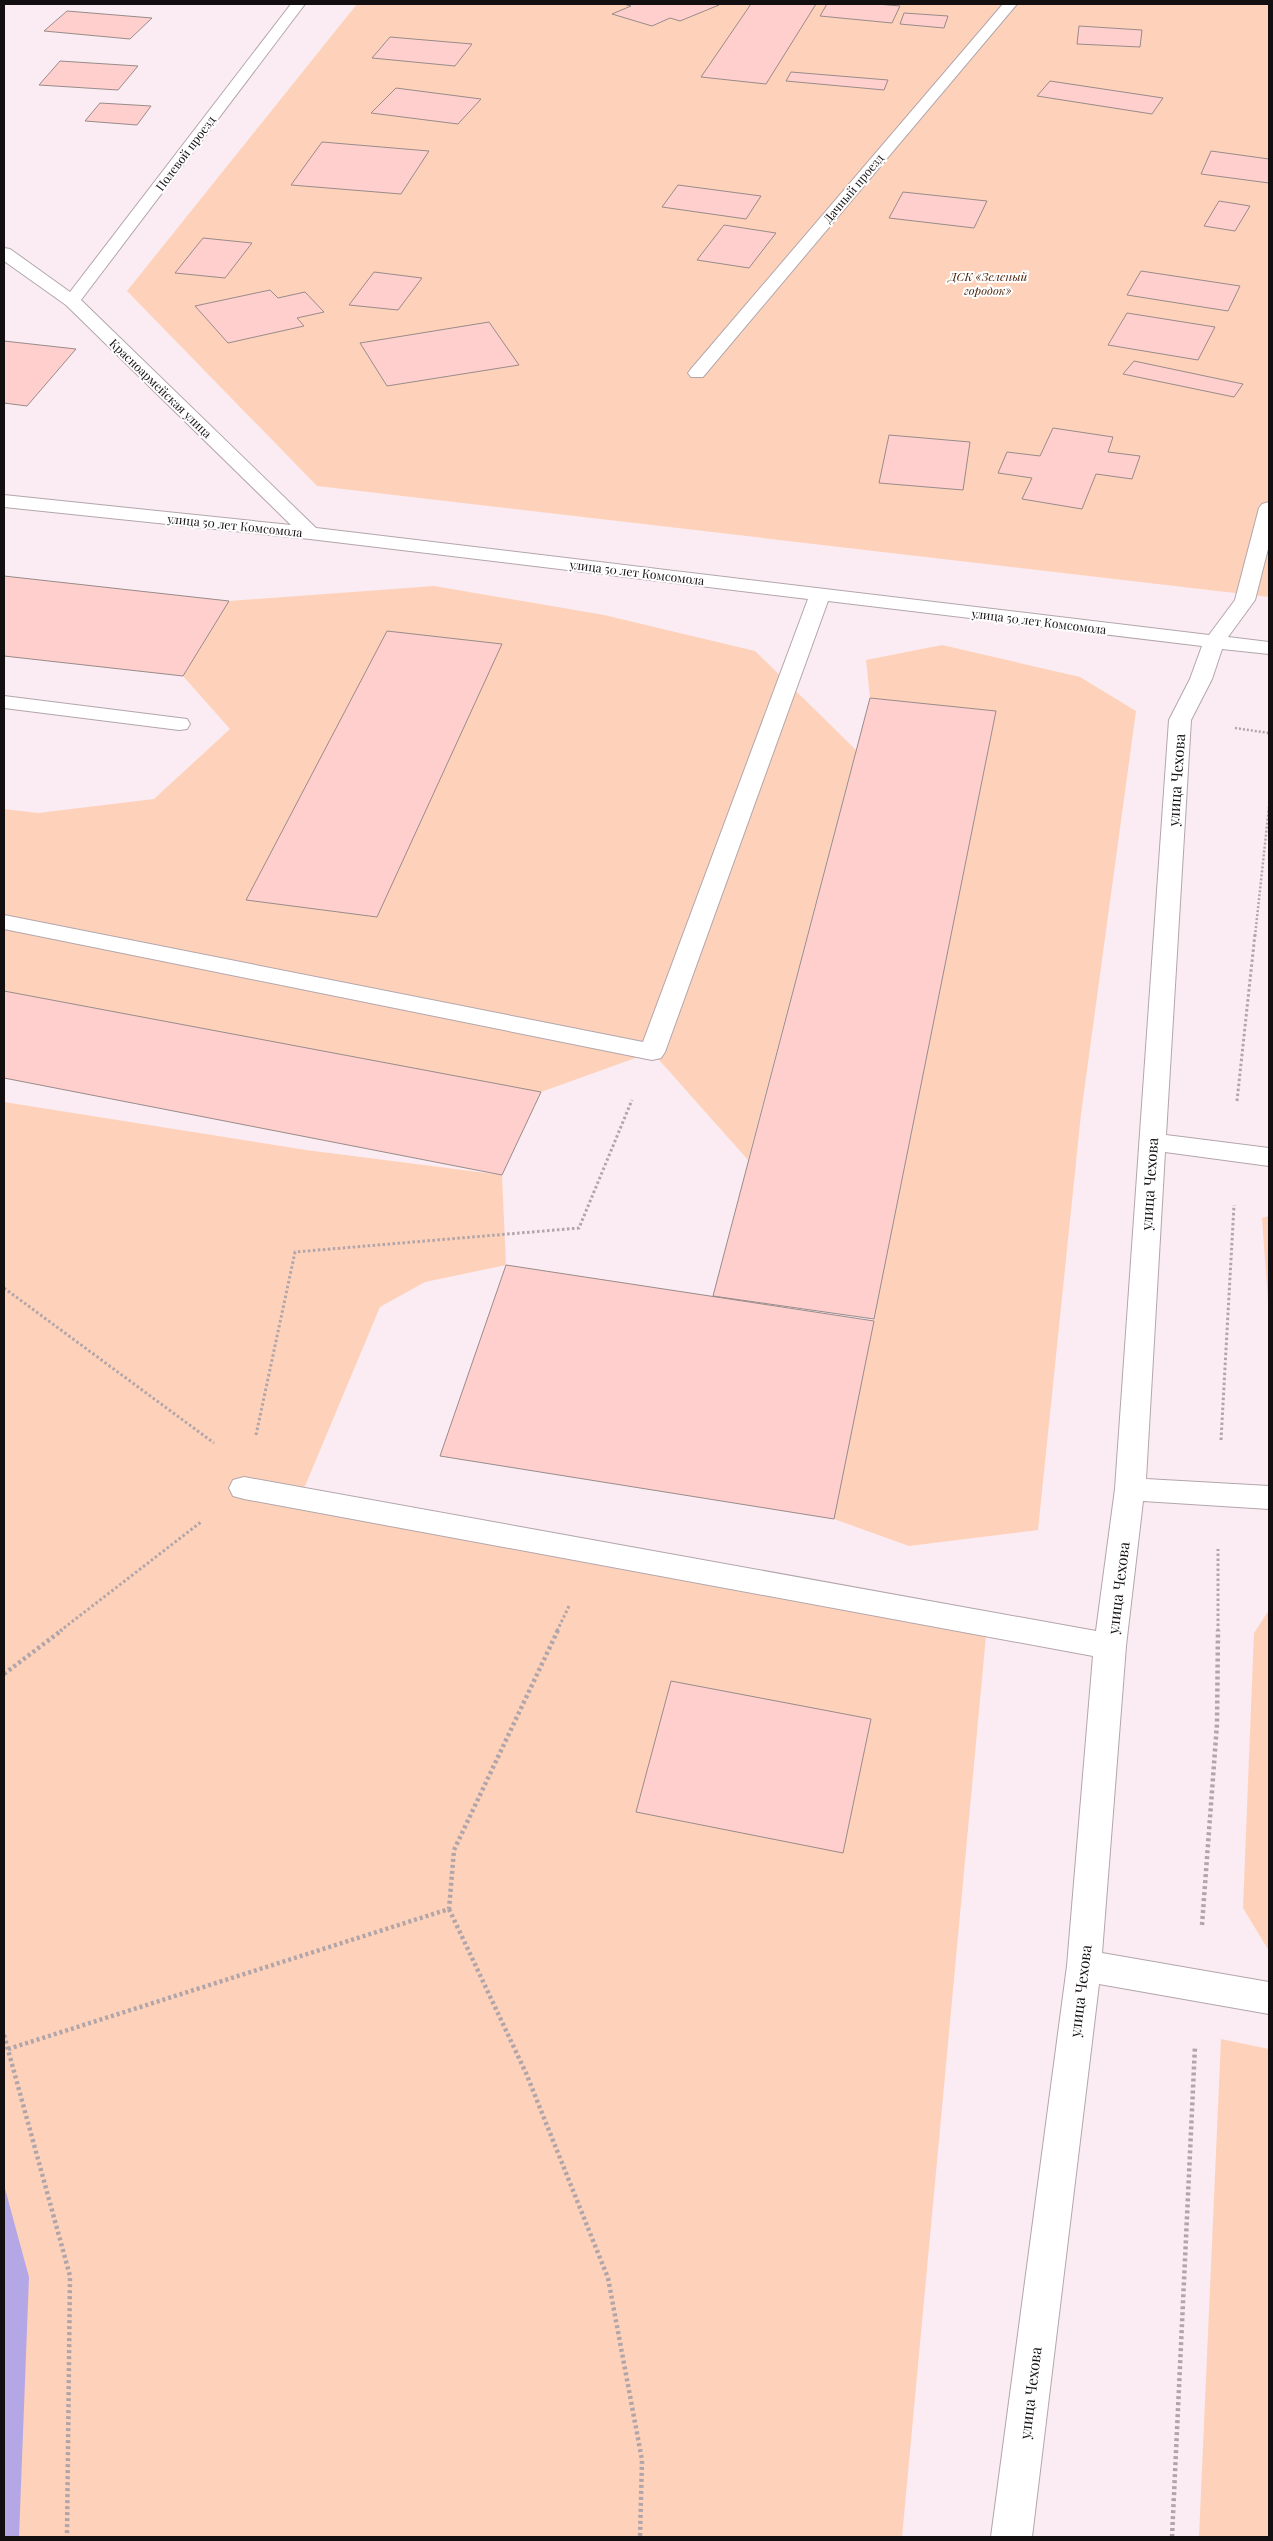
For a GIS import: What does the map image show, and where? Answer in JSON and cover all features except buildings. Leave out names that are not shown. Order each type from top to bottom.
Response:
[{"type":"street","name":"Полевой проезд","points":[[72,301],[298,4]]},
{"type":"street","name":"Дачный проезд","points":[[697,373],[1010,4]]},
{"type":"street","name":"Красноармейская улица","points":[[4,253],[72,301],[310,533]]},
{"type":"street","name":"улица 50 лет Комсомола","points":[[4,501],[310,533],[1269,648]]},
{"type":"street","name":"улица Чехова","points":[[1012,2537],[1084,1966],[1110,1646],[1130,1489],[1180,720],[1201,678],[1214,642],[1245,600],[1269,508]]},
{"type":"street","points":[[4,922],[652,1052],[820,595]]},
{"type":"street","points":[[4,702],[179,724]]},
{"type":"street","points":[[1152,1142],[1269,1157]]},
{"type":"street","points":[[246,1479],[594,1553],[1110,1646]]},
{"type":"street","points":[[1130,1489],[1269,1498]]},
{"type":"street","points":[[1084,1966],[1269,1998]]},
{"type":"path","points":[[1172,2537],[1198,1987],[1217,1724],[1218,1495],[1237,1153],[1238,1089],[1269,808]]},
{"type":"path","points":[[4,1674],[246,1479],[295,1252],[579,1228],[652,1052]]},
{"type":"path","points":[[4,1288],[246,1479]]},
{"type":"path","points":[[594,1553],[454,1850],[449,1909],[526,2073],[608,2278],[642,2460],[640,2537]]},
{"type":"path","points":[[8,2049],[449,1909]]},
{"type":"path","points":[[4,2035],[70,2276],[66,2537]]},
{"type":"green space","name":"ДСК «Зеленый городок»","points":[[357,4],[1269,4],[1269,597],[317,486],[127,291]]},
{"type":"green space","points":[[434,586],[604,615],[755,651],[856,750],[748,1160],[652,1052],[541,1092],[4,991],[4,809],[38,813],[154,799],[230,729],[183,676],[229,601]]},
{"type":"green space","points":[[942,645],[1080,677],[1136,711],[1081,1114],[1038,1530],[909,1546],[834,1519],[996,712],[870,698],[866,660]]},
{"type":"green space","points":[[4,1102],[306,1150],[502,1175],[506,1265],[425,1282],[380,1307],[300,1498],[987,1625],[902,2537],[4,2537]]},
{"type":"green space","points":[[1269,1216],[1269,1314],[1262,1218]]},
{"type":"green space","points":[[1269,1610],[1269,1951],[1243,1908],[1254,1633]]},
{"type":"green space","points":[[1221,2039],[1269,2049],[1269,2537],[1199,2537]]},
{"type":"shaded area","points":[[4,2185],[29,2277],[19,2537],[4,2537]]}]
